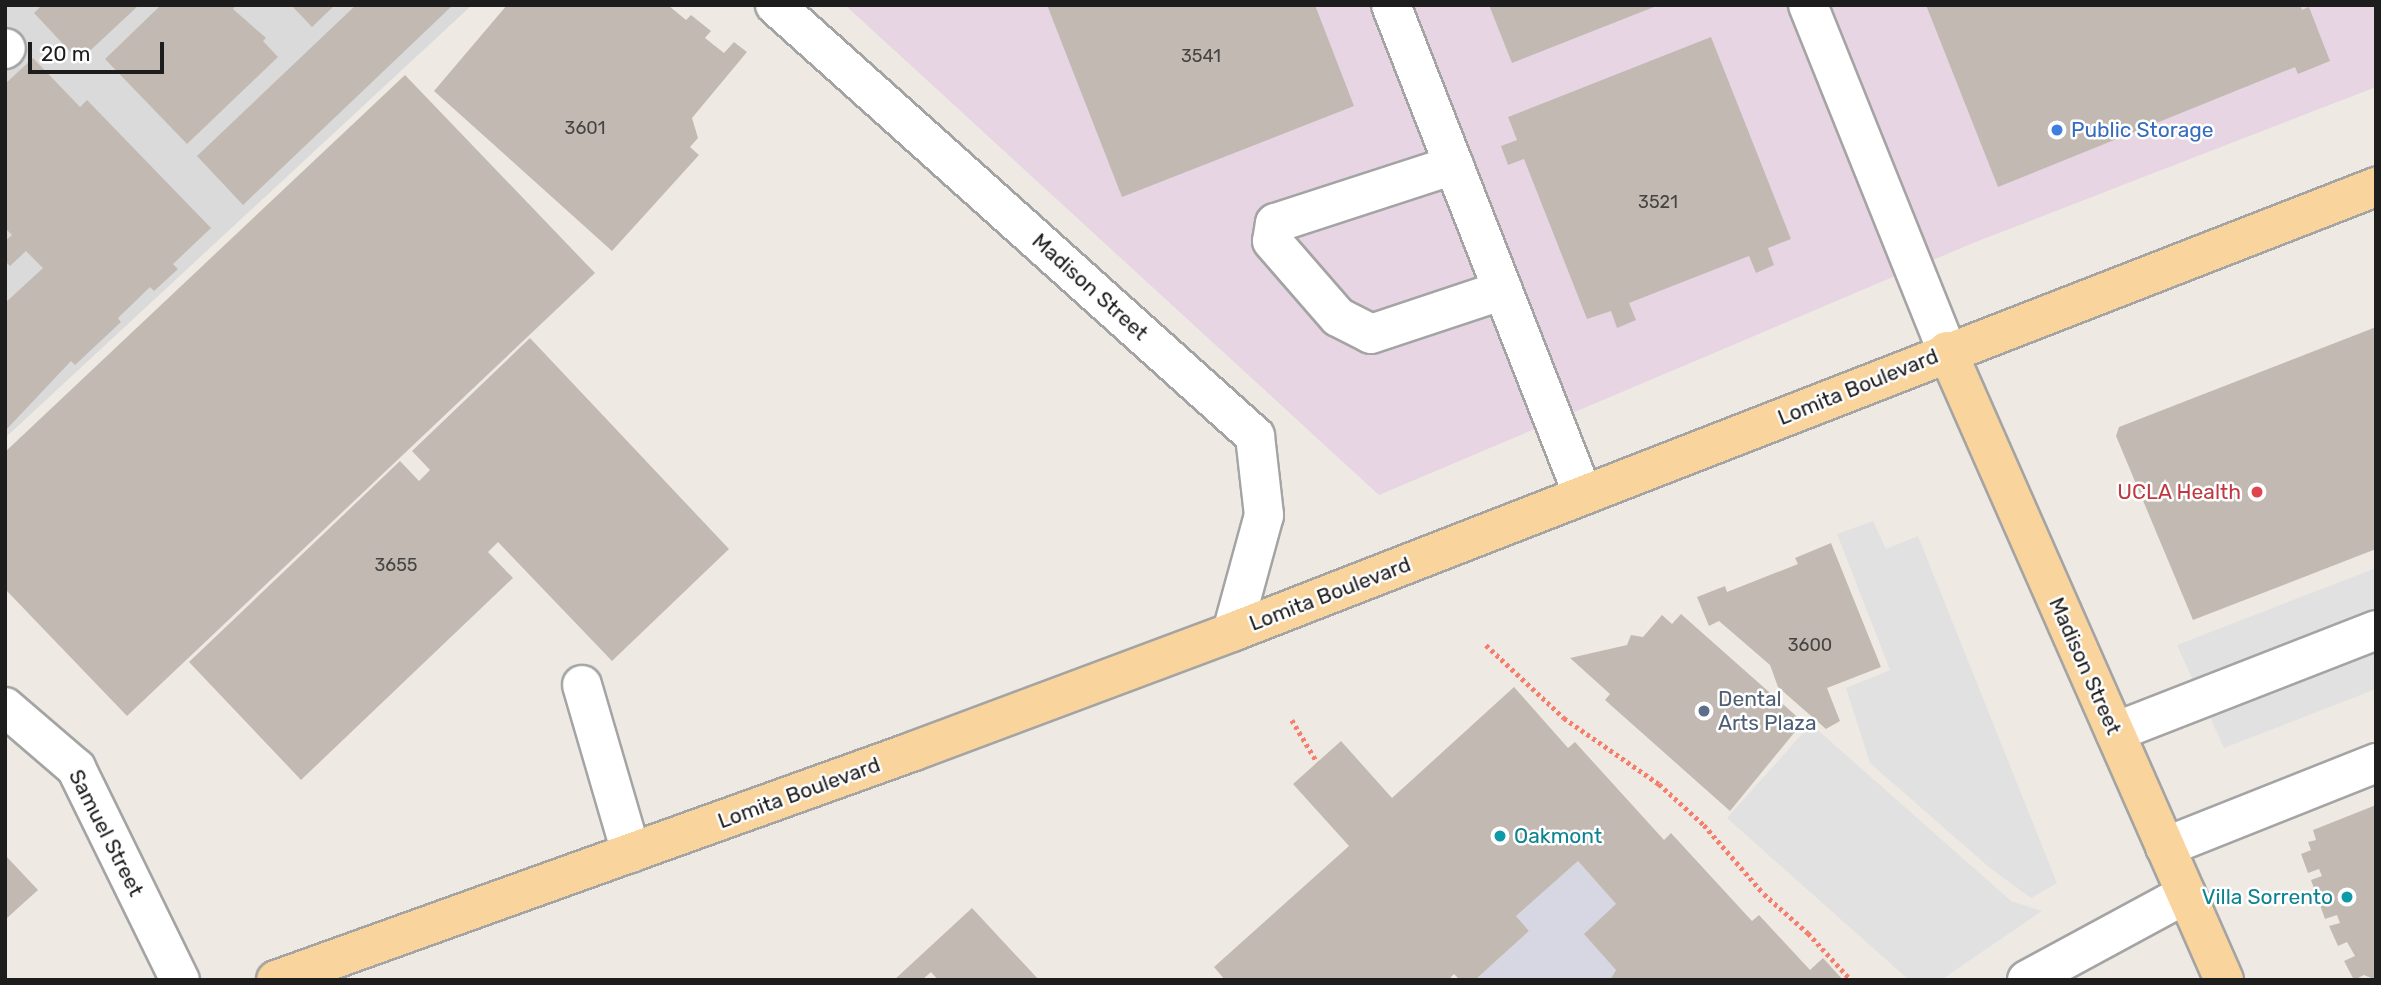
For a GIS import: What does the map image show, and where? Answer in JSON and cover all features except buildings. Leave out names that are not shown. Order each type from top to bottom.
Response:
[{"type":"main road","name":"Lomita Boulevard","points":[[276,980],[1232,632],[1947,351],[2376,187]]},
{"type":"main road","name":"Madison Street","points":[[1947,351],[2224,980]]},
{"type":"street","name":"Madison Street","points":[[775,5],[1255,436],[1264,515],[1232,632]]},
{"type":"street","points":[[1391,5],[1583,495]]},
{"type":"street","points":[[1808,5],[1947,351]]},
{"type":"street","points":[[1454,165],[1275,223],[1272,242],[1338,317],[1371,334],[1503,290]]},
{"type":"street","points":[[2115,733],[2376,631]]},
{"type":"street","points":[[582,685],[631,853]]},
{"type":"street","name":"Samuel Street","points":[[5,707],[76,768],[180,980]]},
{"type":"street","points":[[2165,847],[2376,763]]},
{"type":"street","points":[[2031,979],[2186,894]]},
{"type":"path","points":[[1486,646],[1564,718],[1659,784],[1704,825],[1764,894],[1808,933],[1851,980]]},
{"type":"path","points":[[1292,720],[1317,762]]},
{"type":"shaded area","points":[[5,5],[472,5],[5,438]]},
{"type":"shaded area","points":[[845,5],[2376,5],[2376,87],[1973,243],[1379,495]]},
{"type":"shaded area","points":[[1873,521],[1886,549],[1918,536],[2057,883],[2031,898],[1990,868],[1870,763],[1846,688],[1890,670],[1837,534]]},
{"type":"shaded area","points":[[2376,568],[2376,689],[2224,748],[2177,645]]},
{"type":"shaded area","points":[[1811,724],[2011,901],[2042,911],[1941,980],[1909,980],[1727,818]]},
{"type":"shaded area","points":[[1578,861],[1616,904],[1616,970],[1610,980],[1475,980],[1529,931],[1516,916]]},
{"type":"place","name":"Public Storage","points":[[2057,130]]},
{"type":"place","name":"UCLA Health","points":[[2257,492]]},
{"type":"place","name":"Dental Arts Plaza","points":[[1704,711]]},
{"type":"place","name":"Oakmont","points":[[1500,836]]},
{"type":"place","name":"Villa Sorrento","points":[[2347,897]]}]
